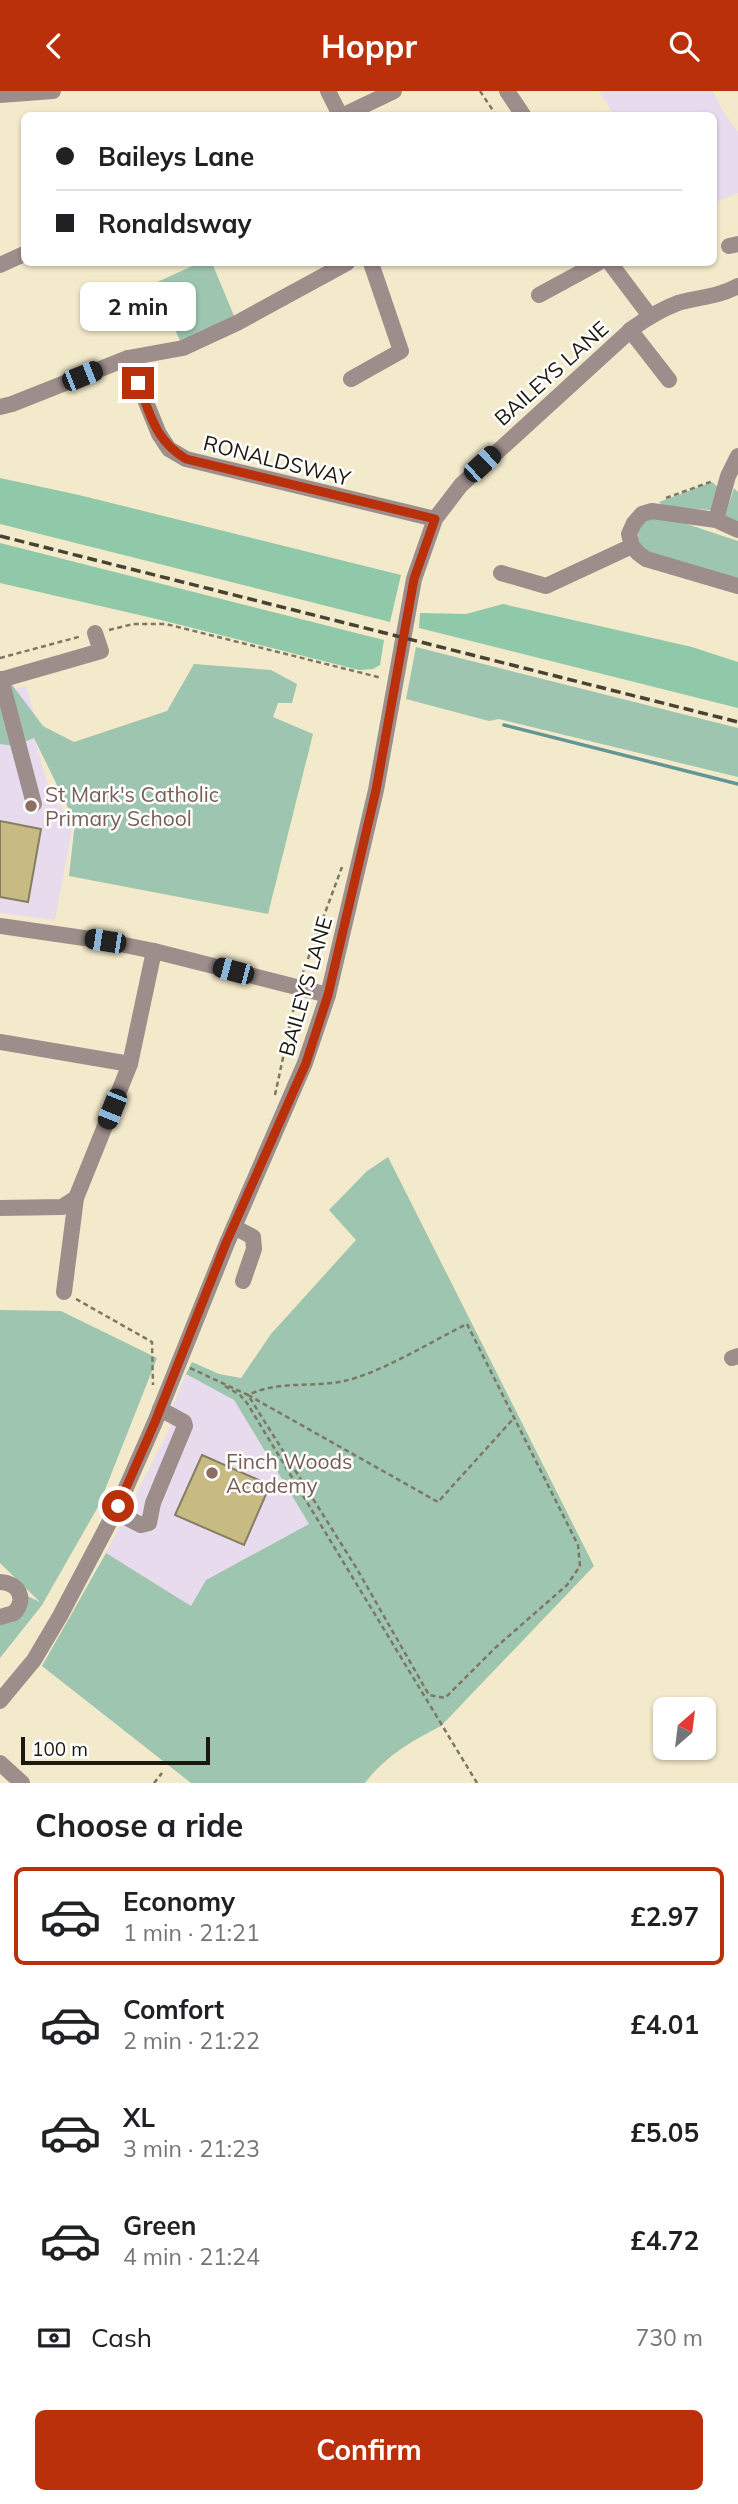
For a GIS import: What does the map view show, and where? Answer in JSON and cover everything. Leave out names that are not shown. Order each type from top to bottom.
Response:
[{"type":"street","points":[[0,95],[53,91]]},
{"type":"street","points":[[328,91],[340,112]]},
{"type":"street","points":[[348,112],[394,91]]},
{"type":"street","points":[[507,91],[521,112]]},
{"type":"street","points":[[0,265],[21,255]]},
{"type":"street","points":[[0,407],[128,358],[183,348],[237,323],[336,266]]},
{"type":"street","points":[[351,379],[401,351],[373,266]]},
{"type":"street","points":[[539,295],[592,266]]},
{"type":"street","points":[[612,266],[650,316]]},
{"type":"street","name":"BAILEYS LANE","points":[[0,1701],[34,1660],[115,1513],[157,1402],[306,1063],[328,995],[376,790],[414,579],[435,519],[461,485],[482,464],[630,330],[650,316],[675,304],[718,296],[738,286]]},
{"type":"street","points":[[630,330],[669,380]]},
{"type":"street","name":"RONALDSWAY","points":[[128,358],[159,434],[169,449],[186,459],[435,519]]},
{"type":"street","points":[[716,520],[728,476],[738,456]]},
{"type":"street","points":[[738,530],[716,520],[652,511],[642,514],[629,534],[632,546],[646,559],[738,586]]},
{"type":"street","points":[[501,573],[546,586],[632,546]]},
{"type":"street","points":[[34,804],[0,679],[101,650],[95,633]]},
{"type":"street","points":[[0,926],[154,951],[328,995]]},
{"type":"street","points":[[64,1292],[76,1198],[130,1064],[154,951]]},
{"type":"street","points":[[0,1042],[130,1064]]},
{"type":"street","points":[[0,1208],[62,1207],[76,1198]]},
{"type":"street","points":[[234,1227],[253,1237],[254,1249],[243,1281]]},
{"type":"street","points":[[115,1513],[141,1525],[149,1523],[153,1503],[185,1426],[184,1422],[157,1402]]},
{"type":"street","points":[[0,1582],[16,1587],[21,1598],[14,1613],[0,1617]]},
{"type":"street","points":[[0,1763],[22,1783]]},
{"type":"path","points":[[480,91],[494,112]]},
{"type":"path","points":[[652,511],[657,501],[728,476]]},
{"type":"path","points":[[0,658],[133,624],[166,624],[395,681]]},
{"type":"path","points":[[275,1094],[298,988],[346,857]]},
{"type":"path","points":[[64,1292],[152,1342],[157,1402]]},
{"type":"path","points":[[467,1324],[578,1545],[580,1566],[567,1585],[495,1648],[445,1698],[429,1695],[358,1569],[248,1395],[265,1387],[344,1382],[371,1373],[467,1324]]},
{"type":"path","points":[[477,1783],[247,1403],[232,1389],[190,1369],[248,1395],[438,1502],[514,1418]]},
{"type":"path","points":[[154,1783],[162,1773]]},
{"type":"shaded area","points":[[599,91],[713,91],[738,132],[738,193],[717,202],[717,112],[612,112]]},
{"type":"shaded area","name":"St Mark's Catholic Primary School","points":[[26,686],[38,727],[35,739],[49,789],[73,824],[55,920],[0,913],[0,693]]},
{"type":"shaded area","name":"Finch Woods Academy","points":[[186,1374],[234,1400],[309,1524],[206,1580],[191,1606],[106,1553],[173,1422],[167,1418]]},
{"type":"green space","points":[[192,266],[213,266],[237,323],[183,348],[155,283]]},
{"type":"green space","points":[[0,478],[401,575],[390,622],[0,524]]},
{"type":"green space","points":[[712,482],[718,487],[711,510],[664,507],[659,502]]},
{"type":"green space","points":[[734,488],[738,492],[738,522],[726,517]]},
{"type":"green space","points":[[660,515],[738,541],[738,579],[647,552],[638,538],[642,521]]},
{"type":"green space","points":[[0,543],[384,640],[380,665],[373,669],[359,670],[0,583]]},
{"type":"green space","points":[[503,604],[692,647],[738,662],[738,708],[419,628],[420,613],[466,614]]},
{"type":"green space","points":[[416,647],[738,728],[738,777],[499,719],[489,721],[406,699]]},
{"type":"green space","points":[[194,664],[271,670],[297,684],[292,703],[278,703],[273,717],[313,734],[268,914],[69,876],[75,822],[34,738],[14,746],[0,744],[0,680],[7,678],[43,726],[74,742],[167,711]]},
{"type":"green space","points":[[388,1157],[594,1566],[441,1726],[400,1750],[381,1765],[365,1783],[191,1783],[42,1666],[106,1553],[191,1606],[206,1580],[309,1524],[234,1400],[186,1374],[192,1362],[219,1374],[241,1378],[271,1334],[356,1240],[329,1210],[367,1171]]},
{"type":"green space","points":[[0,1310],[61,1311],[157,1358],[99,1505],[42,1605],[0,1658],[0,1615],[9,1616],[19,1592],[40,1602],[0,1563]]},
{"type":"building","points":[[0,821],[41,829],[28,902],[0,897]]},
{"type":"building","points":[[202,1455],[270,1485],[244,1545],[175,1515]]},
{"type":"waterway","points":[[504,725],[738,784]]},
{"type":"railway","points":[[0,536],[738,722]]},
{"type":"place","name":"St Mark's Catholic Primary School","points":[[31,806]]},
{"type":"place","name":"Finch Woods Academy","points":[[212,1473]]},
{"type":"route","points":[[118,1506],[155,1422],[226,1243],[306,1063],[328,995],[376,790],[405,619],[414,579],[435,519],[186,459],[169,449],[159,434],[138,383]]}]
